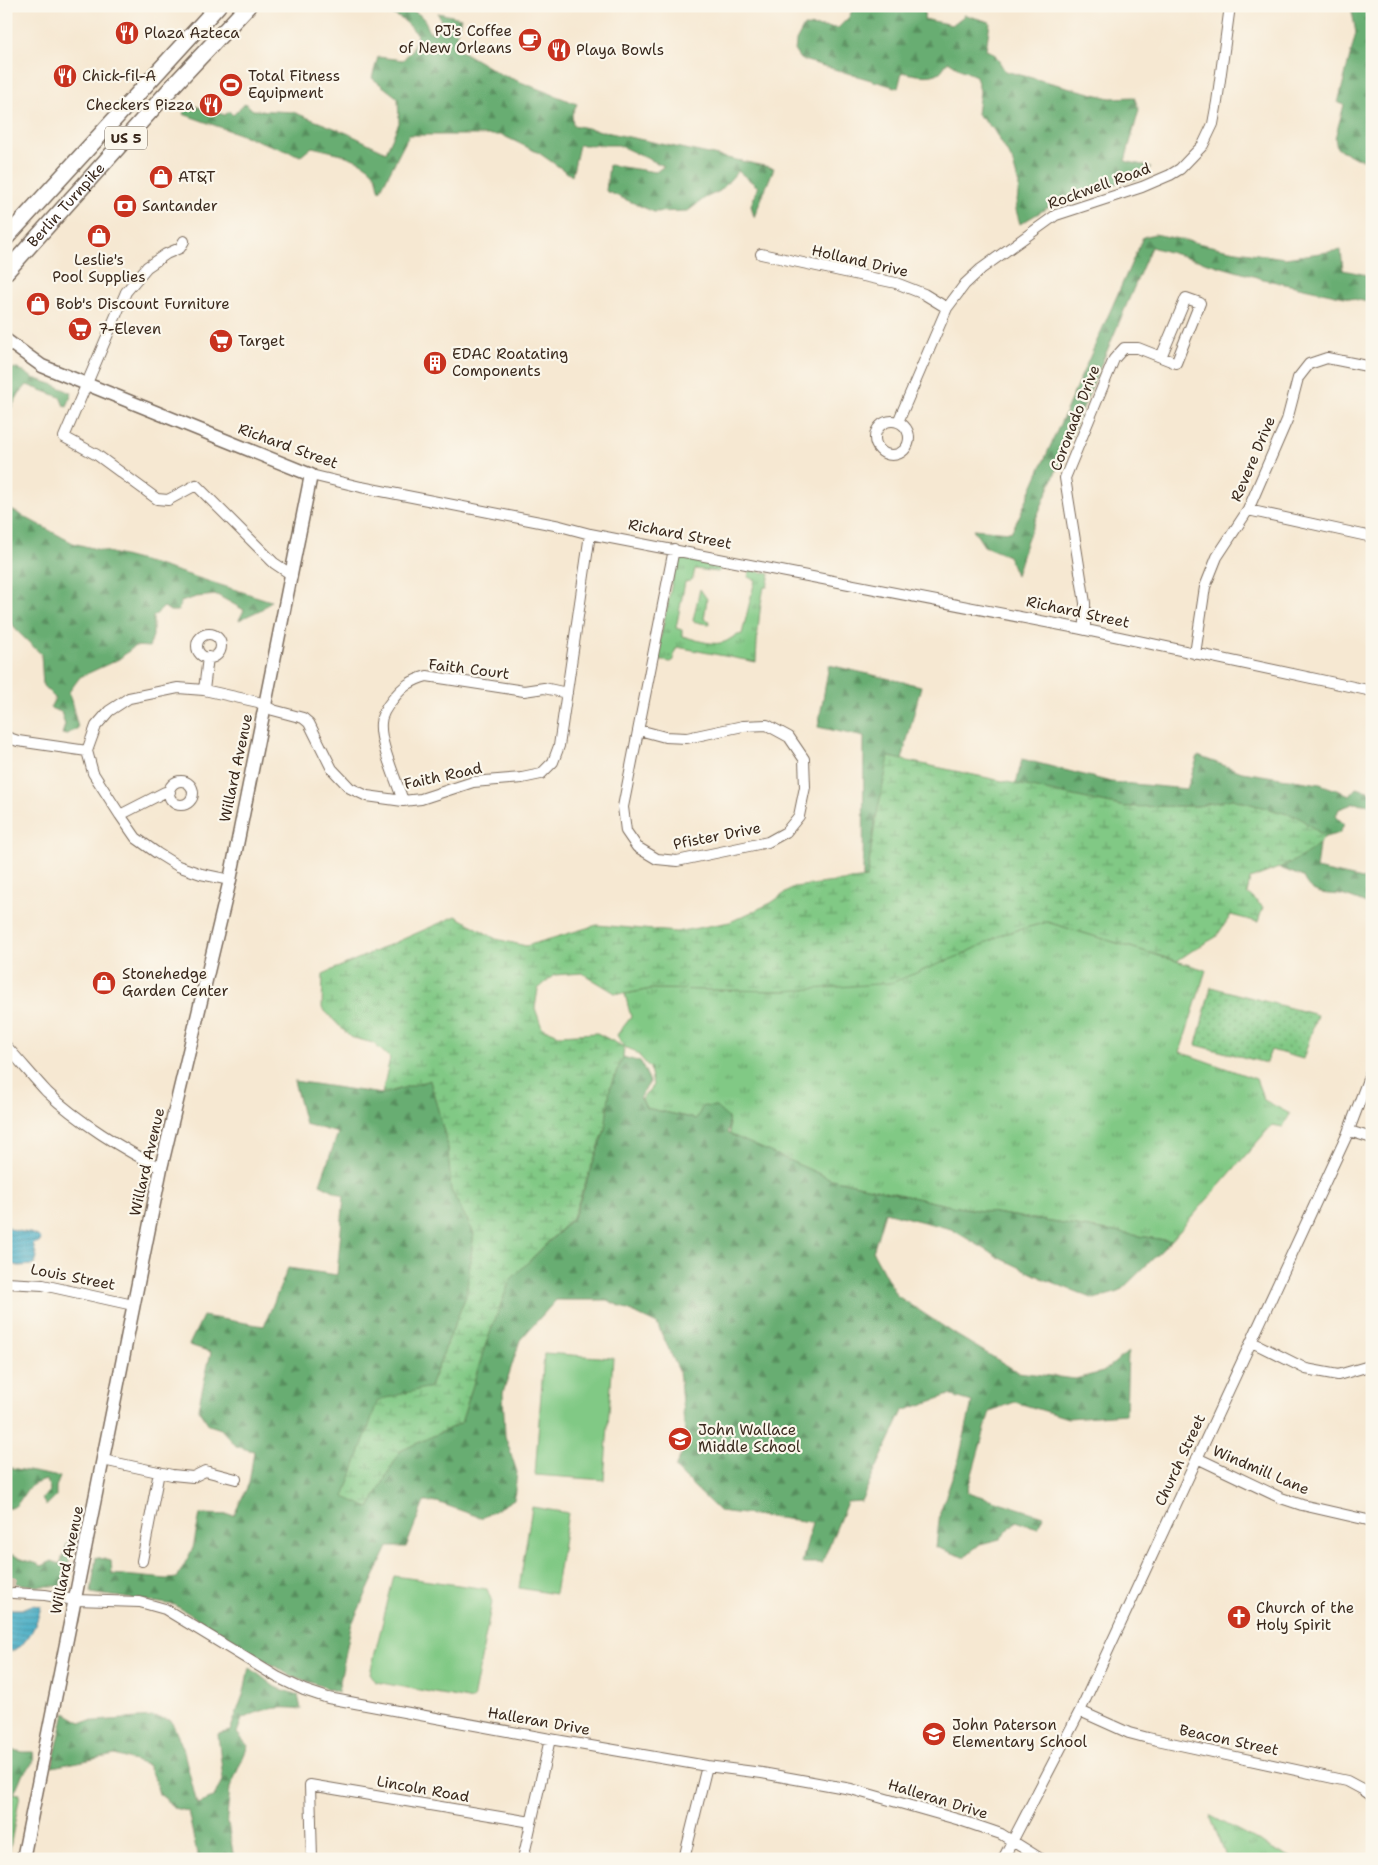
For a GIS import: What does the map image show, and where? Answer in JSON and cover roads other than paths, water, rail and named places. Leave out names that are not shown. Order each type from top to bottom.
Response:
[{"type":"highway","name":"Berlin Turnpike","points":[[6,238],[218,6]]},
{"type":"highway","name":"Berlin Turnpike","points":[[6,272],[248,6]]},
{"type":"highway","points":[[140,92],[155,106]]},
{"type":"main road","name":"Richard Street","points":[[6,340],[42,366],[311,475]]},
{"type":"main road","name":"Willard Avenue","points":[[23,1859],[161,1168],[230,880],[311,475]]},
{"type":"street","name":"Rockwell Road","points":[[898,422],[947,308],[966,284],[982,268],[1056,215],[1158,181],[1180,169],[1203,145],[1213,124],[1218,102],[1230,6]]},
{"type":"street","points":[[184,241],[180,248],[166,254],[147,267],[130,285],[64,437],[97,455],[157,499],[168,500],[196,485],[274,563],[292,575]]},
{"type":"street","name":"Holland Drive","points":[[761,254],[896,283],[924,294],[947,308]]},
{"type":"street","points":[[1186,298],[1200,303],[1176,362],[1161,357],[1186,298]]},
{"type":"street","name":"Coronado Drive","points":[[1085,630],[1085,603],[1065,478],[1114,359],[1124,348],[1138,348],[1161,357]]},
{"type":"street","name":"Revere Drive","points":[[1196,654],[1205,587],[1217,557],[1248,510],[1287,420],[1298,378],[1309,364],[1327,358],[1372,368]]},
{"type":"street","name":"Richard Street","points":[[311,475],[371,489],[560,526],[590,534],[1085,630],[1372,691]]},
{"type":"street","points":[[1248,510],[1372,537]]},
{"type":"street","name":"Faith Road","points":[[87,751],[96,726],[109,711],[129,698],[178,688],[204,690],[255,701],[273,710],[303,718],[309,723],[332,769],[350,788],[367,796],[404,801],[421,799],[473,782],[522,778],[540,774],[553,762],[559,746],[590,534]]},
{"type":"street","name":"Pfister Drive","points":[[639,730],[665,738],[687,738],[743,726],[767,725],[789,737],[804,759],[805,787],[799,816],[786,832],[768,842],[677,861],[657,859],[637,847],[626,831],[623,808],[674,549]]},
{"type":"street","points":[[204,690],[208,658]]},
{"type":"street","name":"Faith Court","points":[[404,801],[381,736],[380,721],[388,705],[402,688],[414,679],[427,676],[524,691],[544,688],[567,693]]},
{"type":"street","points":[[6,736],[18,742],[87,751],[93,773],[136,838],[178,866],[230,880]]},
{"type":"street","points":[[120,816],[165,792],[170,792]]},
{"type":"street","points":[[6,1046],[48,1092],[64,1106],[141,1159],[161,1168]]},
{"type":"street","name":"Church Street","points":[[1003,1859],[1080,1711],[1348,1131],[1372,1069]]},
{"type":"street","points":[[1348,1131],[1372,1138]]},
{"type":"street","name":"Louis Street","points":[[6,1283],[42,1285],[133,1305]]},
{"type":"street","points":[[1252,1342],[1306,1369],[1338,1375],[1372,1367]]},
{"type":"street","name":"Windmill Lane","points":[[1196,1458],[1295,1503],[1372,1521]]},
{"type":"street","points":[[103,1460],[193,1477],[205,1471],[236,1479]]},
{"type":"street","points":[[142,1561],[159,1472]]},
{"type":"street","name":"Halleran Drive","points":[[14,1589],[75,1600],[140,1602],[165,1609],[277,1677],[304,1690],[328,1698],[550,1739],[851,1789],[960,1820],[1000,1834],[1041,1859]]},
{"type":"street","name":"Beacon Street","points":[[1080,1711],[1129,1733],[1347,1781],[1372,1796]]},
{"type":"street","points":[[523,1859],[550,1739]]},
{"type":"street","points":[[684,1859],[707,1766]]},
{"type":"street","name":"Lincoln Road","points":[[312,1859],[310,1785],[531,1822]]},
{"type":"water","points":[[6,1225],[14,1230],[38,1236],[41,1239],[40,1242],[33,1244],[37,1258],[34,1265],[19,1266],[6,1263]]},
{"type":"water","points":[[32,1605],[41,1606],[34,1628],[20,1646],[6,1653],[6,1609],[22,1609]]},
{"type":"tunnel","points":[[6,1583],[15,1585]]},
{"type":"place","name":"Plaza Azteca","points":[[127,33]]},
{"type":"place","name":"PJ's Coffee of New Orleans","points":[[530,40]]},
{"type":"place","name":"Playa Bowls","points":[[559,50]]},
{"type":"place","name":"Chick-fil-A","points":[[65,76]]},
{"type":"place","name":"Total Fitness Equipment","points":[[231,85]]},
{"type":"place","name":"Checkers Pizza","points":[[211,105]]},
{"type":"place","name":"AT&T","points":[[161,177]]},
{"type":"place","name":"Santander","points":[[125,206]]},
{"type":"place","name":"Leslie's Pool Supplies","points":[[99,236]]},
{"type":"place","name":"Bob's Discount Furniture","points":[[38,304]]},
{"type":"place","name":"7-Eleven","points":[[80,329]]},
{"type":"place","name":"Target","points":[[221,341]]},
{"type":"place","name":"EDAC Roatating Components","points":[[435,363]]},
{"type":"place","name":"Stonehedge Garden Center","points":[[104,983]]},
{"type":"place","name":"John Wallace Middle School","points":[[680,1439]]},
{"type":"place","name":"Church of the Holy Spirit","points":[[1239,1617]]},
{"type":"place","name":"John Paterson Elementary School","points":[[934,1734]]}]
